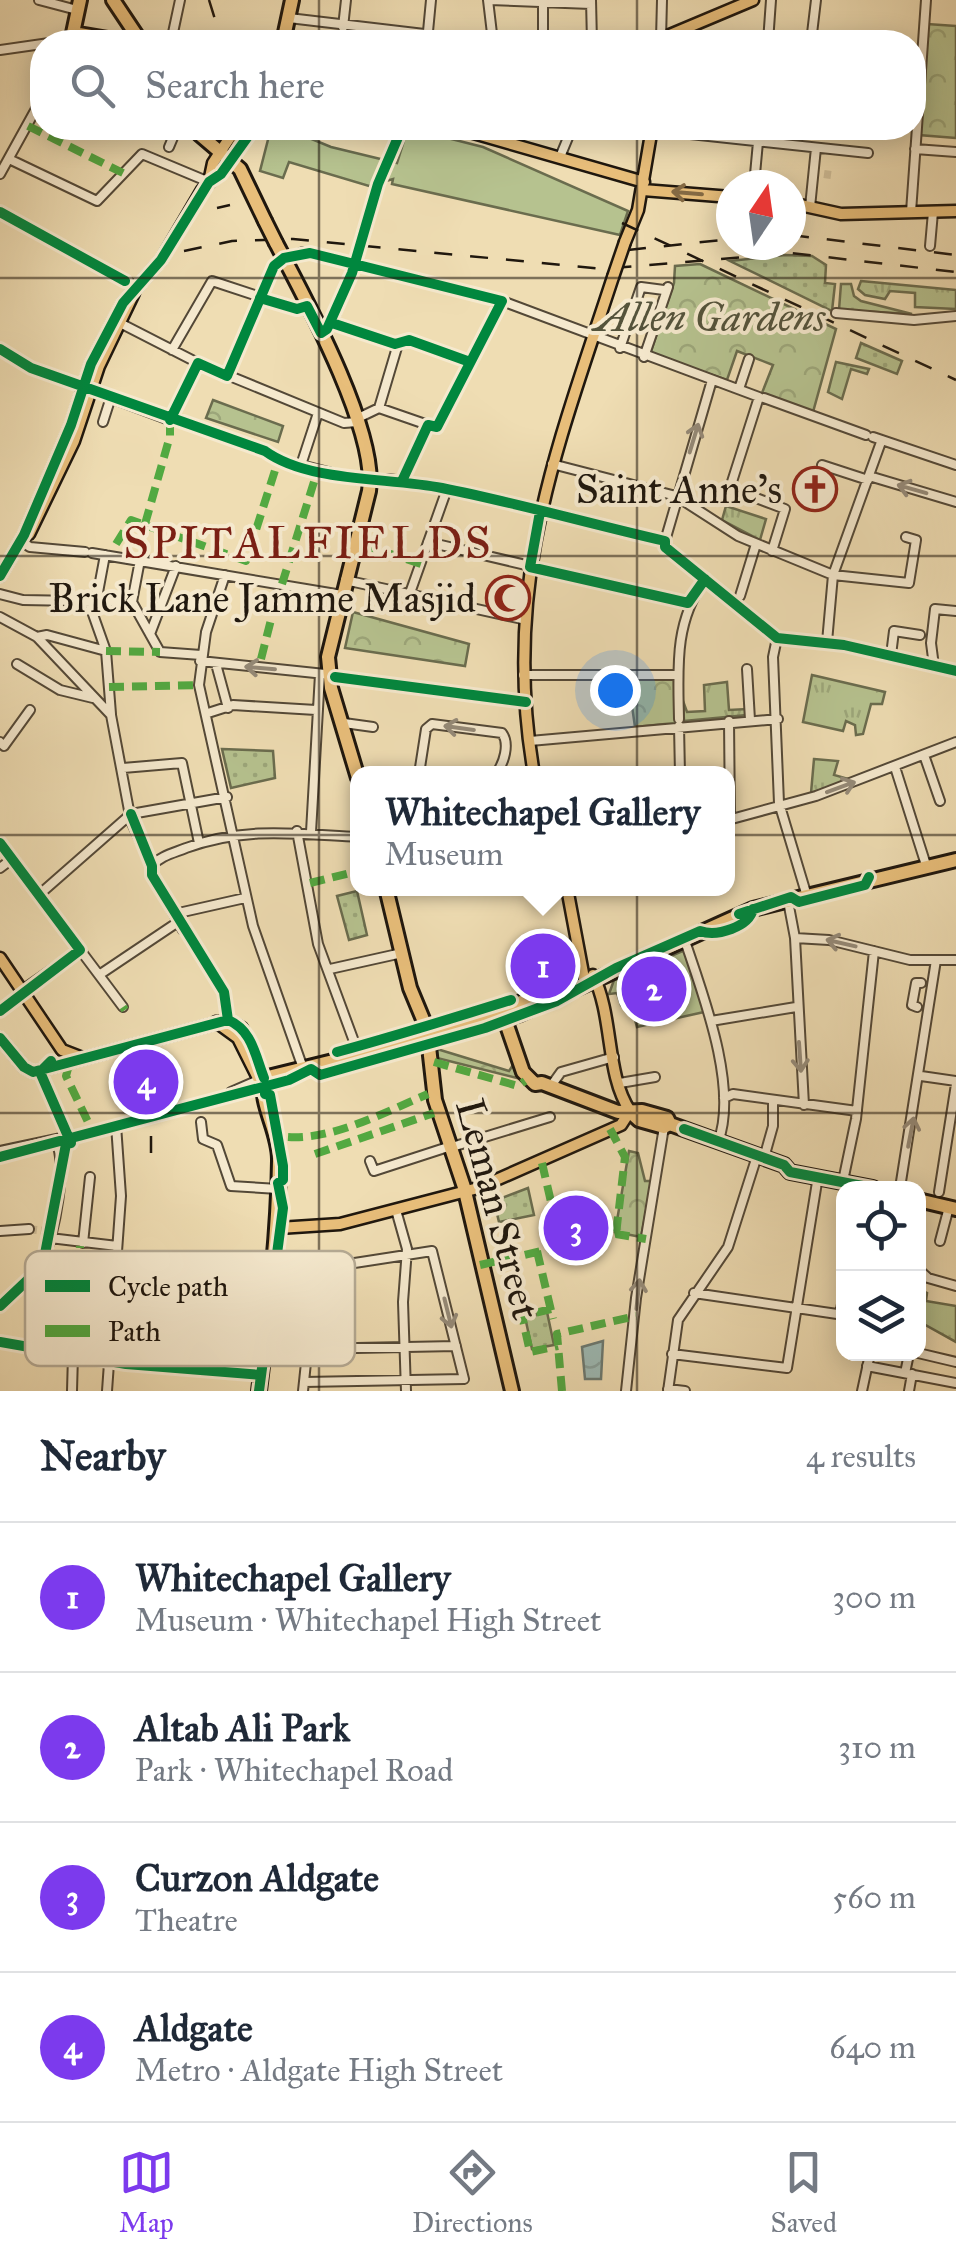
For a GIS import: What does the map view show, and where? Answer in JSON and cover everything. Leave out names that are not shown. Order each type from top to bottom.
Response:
[{"type":"highway","points":[[114,0],[133,30]]},
{"type":"highway","points":[[286,30],[292,0]]},
{"type":"highway","points":[[72,30],[79,5]]},
{"type":"highway","points":[[206,140],[230,163],[265,221],[321,333],[356,421],[370,480],[328,675],[355,766]]},
{"type":"highway","points":[[230,163],[237,140]]},
{"type":"highway","points":[[424,1034],[480,1026],[787,898],[956,860]]},
{"type":"highway","name":"Leman Street","points":[[388,896],[424,1034],[434,1094],[465,1192],[512,1391]]},
{"type":"highway","points":[[276,1251],[280,1228],[278,1148],[261,1082],[506,1013]]},
{"type":"highway","points":[[506,1013],[526,1064],[546,1085],[618,1112],[666,1118],[667,1126],[843,1181]]},
{"type":"highway","points":[[926,1202],[952,1208]]},
{"type":"highway","points":[[259,1391],[261,1366]]},
{"type":"main road","points":[[684,30],[754,0]]},
{"type":"main road","points":[[499,140],[643,186],[716,195]]},
{"type":"main road","points":[[533,766],[523,675],[522,619],[540,512],[552,464],[643,186],[650,140]]},
{"type":"main road","points":[[0,576],[22,538],[118,321],[208,182],[230,163]]},
{"type":"main road","points":[[806,207],[841,214],[956,211]]},
{"type":"main road","points":[[280,1228],[340,1224],[465,1192],[553,1158],[621,1125],[630,1111],[614,1057],[607,1009],[589,979],[569,896]]},
{"type":"main road","points":[[0,958],[62,1050],[81,1058]]},
{"type":"main road","points":[[0,1038],[28,1071],[140,1046],[228,1020],[242,1028],[261,1082]]},
{"type":"street","points":[[39,0],[79,5]]},
{"type":"street","points":[[173,30],[180,0]]},
{"type":"street","points":[[342,27],[346,0]]},
{"type":"street","points":[[429,30],[431,0]]},
{"type":"street","points":[[492,30],[489,0],[591,2],[592,30]]},
{"type":"street","points":[[659,30],[662,0]]},
{"type":"street","points":[[769,30],[771,0]]},
{"type":"street","points":[[812,30],[816,0]]},
{"type":"street","points":[[923,30],[926,0]]},
{"type":"street","points":[[544,30],[547,2]]},
{"type":"street","points":[[289,18],[362,30]]},
{"type":"street","points":[[0,50],[30,45]]},
{"type":"street","points":[[0,174],[30,120]]},
{"type":"street","points":[[169,146],[171,140]]},
{"type":"street","points":[[395,148],[398,140]]},
{"type":"street","points":[[560,157],[567,140]]},
{"type":"street","points":[[756,170],[758,140]]},
{"type":"street","points":[[781,140],[868,153]]},
{"type":"street","points":[[911,212],[915,140]]},
{"type":"street","points":[[810,208],[816,148]]},
{"type":"street","points":[[915,150],[956,152]]},
{"type":"street","points":[[9,159],[97,201],[145,154],[208,182]]},
{"type":"street","points":[[382,176],[390,160]]},
{"type":"street","points":[[0,212],[136,289]]},
{"type":"street","points":[[930,246],[934,212]]},
{"type":"street","points":[[321,333],[332,323],[368,226]]},
{"type":"street","points":[[227,376],[274,266],[303,252],[502,301],[644,357],[956,465]]},
{"type":"street","points":[[172,350],[212,281],[296,309],[307,306]]},
{"type":"street","points":[[620,348],[641,287],[666,288],[644,357]]},
{"type":"street","points":[[380,408],[438,426],[502,301]]},
{"type":"street","points":[[836,313],[866,321],[956,316]]},
{"type":"street","points":[[118,321],[198,363],[344,423],[380,408],[398,344]]},
{"type":"street","points":[[332,323],[398,344],[409,340],[470,362]]},
{"type":"street","points":[[0,350],[30,368],[170,420],[198,363]]},
{"type":"street","points":[[739,389],[749,359]]},
{"type":"street","points":[[712,380],[676,496],[665,547],[777,638],[826,642],[956,672]]},
{"type":"street","points":[[103,422],[110,397]]},
{"type":"street","points":[[762,397],[730,488],[785,509],[772,550]]},
{"type":"street","points":[[318,413],[301,465],[370,480],[447,489],[665,541]]},
{"type":"street","points":[[402,481],[428,425]]},
{"type":"street","points":[[826,642],[833,575],[868,478],[873,438]]},
{"type":"street","points":[[552,464],[676,496],[756,544],[833,575],[909,583],[916,540],[906,537]]},
{"type":"street","points":[[822,465],[956,502]]},
{"type":"street","points":[[410,594],[447,489]]},
{"type":"street","points":[[22,538],[225,575],[410,594],[522,619]]},
{"type":"street","points":[[428,542],[688,603]]},
{"type":"street","points":[[740,596],[756,544]]},
{"type":"street","points":[[105,554],[92,603],[106,651],[112,715],[136,828],[152,875],[178,922]]},
{"type":"street","points":[[140,560],[132,602],[160,652],[216,664],[526,702]]},
{"type":"street","points":[[150,634],[176,566]]},
{"type":"street","points":[[225,575],[201,658],[199,685],[227,797],[245,898],[269,981],[299,1056],[299,1072]]},
{"type":"street","points":[[680,766],[678,640],[688,603],[706,579]]},
{"type":"street","points":[[0,594],[23,600],[132,602]]},
{"type":"street","points":[[934,666],[931,643],[935,609],[956,611]]},
{"type":"street","points":[[0,617],[37,637],[112,715]]},
{"type":"street","points":[[891,655],[894,632],[920,634]]},
{"type":"street","points":[[37,637],[106,651]]},
{"type":"street","points":[[777,638],[773,657],[780,808],[806,893]]},
{"type":"street","points":[[17,664],[56,688],[93,698]]},
{"type":"street","points":[[216,664],[228,708]]},
{"type":"street","points":[[747,670],[750,720]]},
{"type":"street","points":[[310,832],[316,710],[328,675]]},
{"type":"street","points":[[523,675],[678,675]]},
{"type":"street","points":[[208,713],[228,708],[316,710]]},
{"type":"street","points":[[0,742],[4,746],[30,710]]},
{"type":"street","points":[[530,740],[679,723],[778,719]]},
{"type":"street","points":[[728,721],[728,766]]},
{"type":"street","points":[[344,723],[373,728]]},
{"type":"street","points":[[420,766],[426,729],[432,724],[502,734],[506,741],[498,766]]},
{"type":"street","points":[[735,819],[780,808],[956,742]]},
{"type":"street","points":[[924,755],[940,801]]},
{"type":"street","points":[[123,768],[182,763],[199,843]]},
{"type":"street","points":[[895,767],[926,866]]},
{"type":"street","points":[[42,893],[132,814],[227,797]]},
{"type":"street","points":[[297,831],[315,907],[316,933],[358,1055]]},
{"type":"street","points":[[152,866],[156,860],[199,843],[233,834],[297,831],[350,835]]},
{"type":"street","points":[[0,843],[42,893],[124,1007]]},
{"type":"street","points":[[0,868],[12,858]]},
{"type":"street","points":[[99,975],[178,922],[245,898]]},
{"type":"street","points":[[787,898],[795,938],[804,1105]]},
{"type":"street","points":[[684,938],[711,1021],[724,1098],[718,1142]]},
{"type":"street","points":[[795,938],[829,940],[910,960],[956,960]]},
{"type":"street","points":[[21,992],[80,950]]},
{"type":"street","points":[[843,1181],[857,1111],[874,950]]},
{"type":"street","points":[[330,969],[402,954]]},
{"type":"street","points":[[901,1181],[922,1076],[924,1008],[936,960]]},
{"type":"street","points":[[924,1008],[912,1005],[916,983],[928,985]]},
{"type":"street","points":[[711,1021],[796,1006]]},
{"type":"street","points":[[546,1085],[561,1072],[614,1057]]},
{"type":"street","points":[[922,1076],[956,1083],[939,1192]]},
{"type":"street","points":[[620,1083],[655,1077]]},
{"type":"street","points":[[2,1152],[113,1126],[261,1082]]},
{"type":"street","points":[[724,1098],[728,1094],[857,1111]]},
{"type":"street","points":[[685,1391],[668,1390],[678,1320],[728,1247],[773,1126],[772,1100]]},
{"type":"street","points":[[370,1161],[374,1171],[550,1117]]},
{"type":"street","points":[[201,1122],[203,1139],[216,1145],[232,1186],[278,1189]]},
{"type":"street","points":[[113,1126],[121,1196],[117,1251]]},
{"type":"street","points":[[626,1391],[667,1126]]},
{"type":"street","points":[[508,1130],[512,1143]]},
{"type":"street","points":[[0,1137],[2,1152]]},
{"type":"street","points":[[2,1152],[66,1137]]},
{"type":"street","points":[[43,1251],[62,1161],[55,1142]]},
{"type":"street","points":[[672,1354],[786,1369],[819,1174]]},
{"type":"street","points":[[84,1243],[90,1177]]},
{"type":"street","points":[[940,1240],[952,1208]]},
{"type":"street","points":[[396,1210],[406,1253],[406,1386]]},
{"type":"street","points":[[0,1231],[29,1228]]},
{"type":"street","points":[[49,1234],[117,1246]]},
{"type":"street","points":[[303,1387],[406,1386],[464,1379],[429,1249],[355,1262]]},
{"type":"street","points":[[920,1271],[928,1278],[956,1286]]},
{"type":"street","points":[[0,1306],[25,1281]]},
{"type":"street","points":[[694,1293],[836,1314]]},
{"type":"street","points":[[0,1342],[25,1346]]},
{"type":"street","points":[[355,1348],[456,1346]]},
{"type":"street","points":[[926,1355],[956,1362]]},
{"type":"street","points":[[862,1391],[868,1361]]},
{"type":"street","points":[[909,1361],[909,1391]]},
{"type":"street","points":[[72,1391],[73,1366]]},
{"type":"street","points":[[160,1366],[261,1376]]},
{"type":"street","points":[[867,1366],[954,1386]]},
{"type":"green space","points":[[927,24],[956,26],[956,138],[926,136]]},
{"type":"green space","points":[[268,140],[314,140],[397,163],[404,140],[455,140],[483,147],[628,211],[620,235],[392,184],[393,179],[369,186],[289,162],[283,178],[260,171]]},
{"type":"green space","points":[[806,256],[812,256],[826,265],[825,283],[835,284],[832,311],[730,261],[806,260]]},
{"type":"green space","name":"Allen Gardens","points":[[700,264],[836,329],[813,412],[762,393],[773,365],[737,351],[727,380],[650,354],[674,283],[675,266]]},
{"type":"green space","points":[[861,281],[956,290],[956,309],[915,307],[915,293],[890,291],[885,299],[865,295],[858,289]]},
{"type":"green space","points":[[841,284],[851,284],[854,296],[861,301],[912,314],[839,310]]},
{"type":"green space","points":[[861,343],[902,361],[897,374],[856,358]]},
{"type":"green space","points":[[836,362],[869,369],[867,374],[851,369],[842,399],[828,392]]},
{"type":"green space","points":[[213,400],[283,426],[278,442],[206,418]]},
{"type":"green space","points":[[726,506],[766,519],[760,540],[722,520]]},
{"type":"green space","points":[[353,612],[469,644],[465,666],[345,648]]},
{"type":"green space","points":[[812,675],[885,692],[882,704],[871,704],[863,734],[856,735],[855,725],[846,721],[843,731],[803,722]]},
{"type":"green space","points":[[618,676],[674,676],[675,723],[635,727],[630,692],[620,691]]},
{"type":"green space","points":[[727,682],[729,710],[747,709],[747,715],[684,721],[683,701],[687,712],[705,711],[704,685]]},
{"type":"green space","points":[[222,749],[273,751],[275,778],[231,788]]},
{"type":"green space","points":[[814,759],[838,761],[834,775],[852,780],[811,793]]},
{"type":"green space","points":[[350,893],[350,896],[358,896],[367,935],[349,940],[337,896]]},
{"type":"green space","points":[[685,950],[704,1012],[637,1027],[630,1002],[621,1005],[617,993],[609,994],[614,980]]},
{"type":"green space","points":[[437,1049],[509,1071],[513,1065],[517,1078],[437,1058]]},
{"type":"green space","points":[[629,1151],[638,1153],[645,1181],[652,1181],[641,1237],[615,1232]]},
{"type":"green space","points":[[528,1188],[534,1215],[499,1222],[494,1201]]},
{"type":"green space","points":[[926,1301],[956,1306],[956,1342],[926,1325]]},
{"type":"green space","points":[[547,1312],[554,1345],[532,1349],[525,1317]]},
{"type":"water","points":[[603,1341],[601,1379],[585,1379],[582,1347]]},
{"type":"tunnel","points":[[824,174],[831,175]]},
{"type":"tunnel","points":[[29,1229],[44,1231]]},
{"type":"railway","points":[[209,0],[218,30]]},
{"type":"railway","points":[[217,208],[230,205]]},
{"type":"railway","points":[[622,223],[956,380]]},
{"type":"railway","points":[[806,237],[956,255]]},
{"type":"railway","points":[[184,251],[232,241],[293,239],[603,269],[791,253],[956,272]]},
{"type":"railway","points":[[628,250],[716,241]]},
{"type":"railway","points":[[147,1057],[149,1061]]},
{"type":"railway","points":[[131,1061],[133,1066]]},
{"type":"railway","points":[[151,1136],[151,1153]]},
{"type":"marked path","points":[[56,140],[123,173]]},
{"type":"marked path","points":[[145,524],[170,436],[170,420],[177,423]]},
{"type":"marked path","points":[[116,544],[131,520],[246,561],[278,461],[271,455]]},
{"type":"marked path","points":[[282,584],[318,469]]},
{"type":"marked path","points":[[363,545],[421,564]]},
{"type":"marked path","points":[[261,659],[278,592]]},
{"type":"marked path","points":[[106,651],[160,652]]},
{"type":"marked path","points":[[109,687],[199,685]]},
{"type":"marked path","points":[[310,883],[350,873]]},
{"type":"marked path","points":[[434,1062],[518,1086],[525,1081]]},
{"type":"marked path","points":[[69,1065],[66,1076],[89,1124]]},
{"type":"marked path","points":[[288,1137],[341,1129],[428,1094]]},
{"type":"marked path","points":[[315,1154],[434,1113]]},
{"type":"marked path","points":[[610,1129],[625,1157],[616,1234]]},
{"type":"marked path","points":[[542,1163],[561,1245]]},
{"type":"marked path","points":[[480,1265],[616,1234],[646,1239]]},
{"type":"marked path","points":[[80,1246],[80,1251]]},
{"type":"marked path","points":[[537,1251],[553,1319]]},
{"type":"marked path","points":[[551,1309],[522,1316],[530,1352],[558,1346]]},
{"type":"marked path","points":[[562,1391],[557,1334],[636,1316]]},
{"type":"cycle path","points":[[0,576],[24,535],[71,425],[91,364],[123,303],[161,260],[209,182],[221,174],[245,140]]},
{"type":"cycle path","points":[[260,298],[297,309],[307,306],[321,333],[327,329],[352,273],[378,184],[397,140]]},
{"type":"cycle path","points":[[0,212],[125,281]]},
{"type":"cycle path","points":[[170,420],[198,363],[227,376],[274,266],[284,258],[310,253],[502,301],[437,427],[428,425],[402,481]]},
{"type":"cycle path","points":[[332,323],[395,344],[409,340],[470,362]]},
{"type":"cycle path","points":[[0,349],[31,368],[265,451],[304,469],[442,488],[665,541],[665,547],[777,638],[844,645],[956,671]]},
{"type":"cycle path","points":[[540,512],[530,567],[688,603],[705,579]]},
{"type":"cycle path","points":[[335,677],[526,702]]},
{"type":"cycle path","points":[[131,814],[152,875],[224,992],[228,1020]]},
{"type":"cycle path","points":[[0,843],[80,950],[0,1011]]},
{"type":"cycle path","points":[[739,914],[791,897],[799,902],[865,885],[869,877]]},
{"type":"cycle path","points":[[0,1157],[289,1080],[311,1069],[320,1075],[485,1028],[557,1001],[616,968],[700,931],[731,929],[745,921],[753,909]]},
{"type":"cycle path","points":[[337,1052],[511,1000]]},
{"type":"cycle path","points":[[0,1038],[33,1072],[228,1020],[248,1037],[264,1078]]},
{"type":"cycle path","points":[[46,1251],[66,1144],[71,1143],[40,1072],[51,1061]]},
{"type":"cycle path","points":[[265,1094],[270,1095],[283,1166],[283,1180],[278,1183],[283,1208],[277,1251]]},
{"type":"cycle path","points":[[684,1129],[784,1165],[790,1172],[837,1181]]},
{"type":"cycle path","points":[[0,1306],[25,1282]]},
{"type":"cycle path","points":[[0,1342],[25,1346]]},
{"type":"cycle path","points":[[151,1366],[261,1375]]},
{"type":"cycle path","points":[[259,1391],[262,1366]]},
{"type":"place","name":"Saint Anne's","points":[[815,489]]},
{"type":"place","name":"Brick Lane Jamme Masjid","points":[[508,598]]},
{"type":"place","name":"Whitechapel Gallery","points":[[543,966]]},
{"type":"place","name":"Altab Ali Park","points":[[654,989]]},
{"type":"place","name":"Aldgate","points":[[146,1082]]},
{"type":"place","name":"Curzon Aldgate","points":[[576,1228]]},
{"type":"district","name":"SPITALFIELDS","points":[[308,542]]}]
